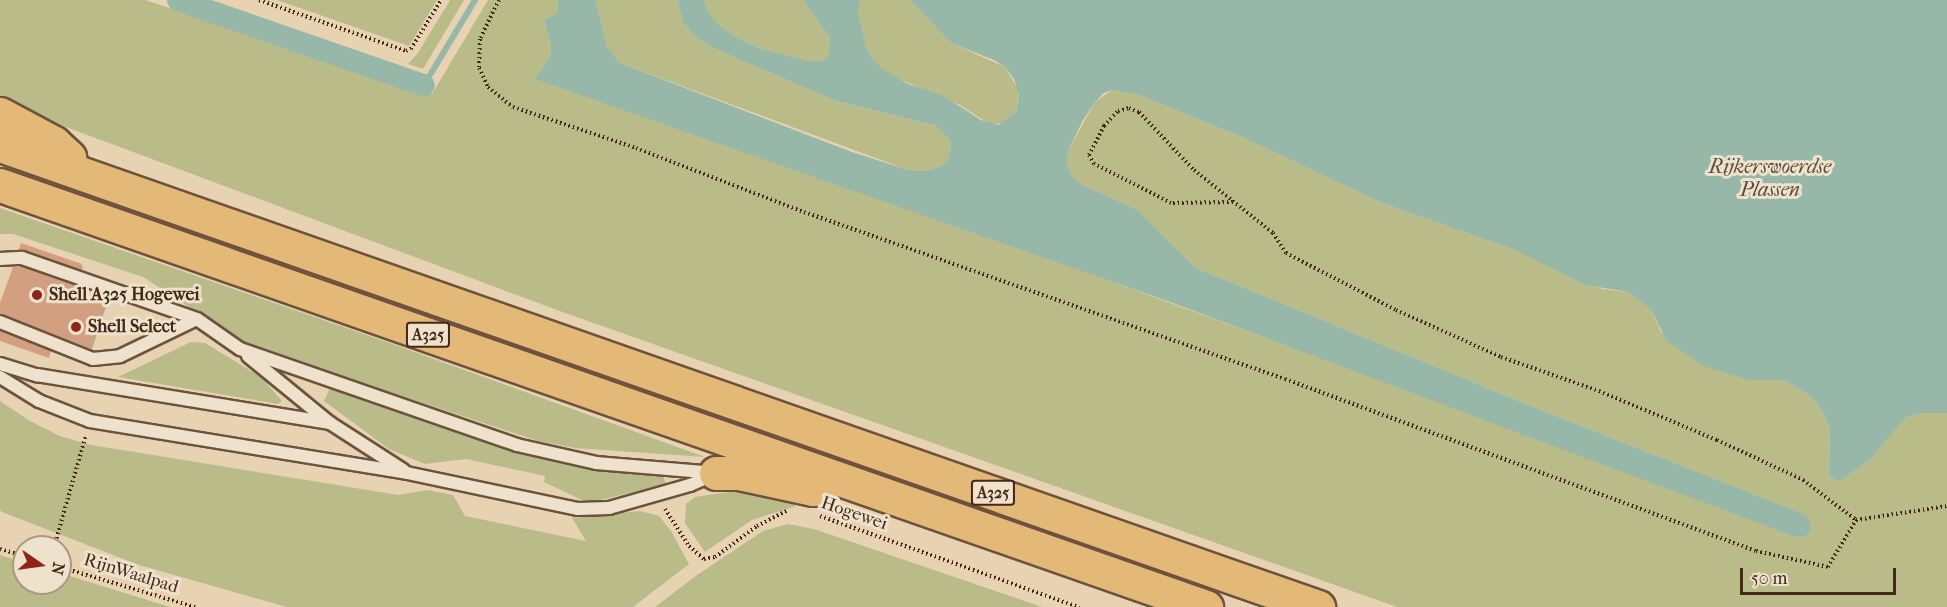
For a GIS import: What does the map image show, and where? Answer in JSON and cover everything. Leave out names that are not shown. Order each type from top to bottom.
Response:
[{"type":"highway","points":[[0,114],[54,143],[93,178]]},
{"type":"highway","name":"A325","points":[[0,145],[1318,607]]},
{"type":"highway","name":"A325","points":[[0,185],[1206,607]]},
{"type":"highway","points":[[716,473],[739,473],[813,489],[856,484]]},
{"type":"lane","points":[[0,259],[22,258],[197,319],[240,349],[330,423],[407,473]]},
{"type":"lane","points":[[0,322],[93,359],[120,356],[197,319]]},
{"type":"lane","points":[[240,349],[517,445],[596,464],[716,473]]},
{"type":"lane","points":[[0,364],[37,375],[330,423]]},
{"type":"lane","points":[[0,376],[39,401],[90,421],[407,473],[578,509],[609,508],[690,485],[716,473]]},
{"type":"path","points":[[259,0],[406,51],[411,49],[441,0]]},
{"type":"path","points":[[499,0],[480,39],[479,68],[488,87],[513,107],[636,148],[804,212],[1285,378],[1756,551],[1827,567],[1857,520]]},
{"type":"path","points":[[1233,202],[1171,203],[1094,164],[1089,155],[1104,126],[1118,111],[1129,108],[1139,112],[1151,122],[1194,170],[1273,233],[1286,253],[1396,310],[1501,357],[1599,392],[1718,440],[1803,480],[1857,520],[1947,506]]},
{"type":"path","points":[[57,535],[90,421]]},
{"type":"path","points":[[656,495],[689,546],[704,559],[715,557],[765,520],[789,511]]},
{"type":"path","name":"Hogewei","points":[[808,512],[1079,607]]},
{"type":"path","name":"RijnWaalpad","points":[[72,571],[195,607]]},
{"type":"green space","points":[[0,0],[145,0],[432,94],[488,0],[558,0],[557,13],[544,22],[551,47],[549,59],[536,79],[957,225],[1405,389],[1801,513],[1526,404],[1196,268],[1136,209],[1082,185],[1072,176],[1067,163],[1068,151],[1095,102],[1112,90],[1139,95],[1244,138],[1382,203],[1515,250],[1602,289],[1628,292],[1651,310],[1661,332],[1768,379],[1784,380],[1812,397],[1823,412],[1830,429],[1829,475],[1835,480],[1841,480],[1870,460],[1905,418],[1921,413],[1947,413],[1947,607],[1397,607],[557,310],[15,108],[0,97]]},
{"type":"green space","points":[[277,0],[437,0],[409,46]]},
{"type":"green space","points":[[450,0],[464,0],[423,69],[408,64],[418,53]]},
{"type":"green space","points":[[596,0],[677,0],[683,22],[693,35],[711,47],[836,101],[936,126],[950,140],[951,149],[948,159],[941,166],[926,171],[908,170],[620,63],[607,47]]},
{"type":"green space","points":[[704,0],[803,0],[830,38],[828,56],[822,61],[809,61],[761,49],[734,36],[717,23],[708,11]]},
{"type":"green space","points":[[861,0],[910,0],[951,43],[1005,67],[1019,91],[1016,112],[1006,122],[991,125],[960,105],[894,77],[884,70],[872,58],[866,46],[858,11]]},
{"type":"green space","points":[[0,208],[387,342],[705,457],[575,448],[538,441],[247,345],[143,277],[13,234],[0,234]]},
{"type":"green space","points":[[191,342],[205,343],[261,377],[282,401],[278,404],[118,377]]},
{"type":"green space","points":[[330,388],[547,460],[592,469],[663,476],[666,484],[592,502],[582,500],[544,482],[545,476],[466,459],[425,464],[389,449],[324,401]]},
{"type":"green space","points":[[0,401],[30,421],[60,436],[91,445],[398,495],[427,490],[453,495],[465,516],[586,541],[572,518],[640,511],[659,516],[671,531],[689,564],[633,607],[287,607],[139,565],[72,539],[72,535],[61,535],[0,510]]},
{"type":"green space","points":[[758,488],[796,506],[752,520],[705,552],[685,523],[686,504],[695,497]]},
{"type":"green space","points":[[788,524],[814,529],[1042,607],[655,607],[697,575],[763,531]]},
{"type":"green space","points":[[0,555],[12,559],[12,595],[72,595],[72,577],[170,607],[0,607]]},
{"type":"water","name":"Rijkerswoerdse Plassen","points":[[558,0],[596,0],[607,47],[620,63],[852,152],[908,170],[926,171],[941,166],[948,159],[951,149],[950,140],[936,126],[836,101],[711,47],[693,35],[683,22],[677,0],[704,0],[708,11],[717,23],[734,36],[761,49],[809,61],[822,61],[828,56],[830,38],[803,0],[861,0],[858,11],[866,46],[872,58],[884,70],[908,84],[942,95],[981,120],[998,125],[1016,112],[1019,95],[1014,79],[1005,67],[994,60],[951,43],[910,0],[1947,0],[1947,413],[1921,413],[1905,418],[1870,460],[1841,480],[1835,480],[1829,475],[1830,429],[1823,412],[1812,397],[1784,380],[1750,380],[1704,366],[1667,341],[1651,310],[1628,292],[1586,285],[1515,250],[1382,203],[1244,138],[1139,95],[1112,90],[1104,93],[1082,122],[1068,151],[1067,163],[1072,176],[1082,185],[1136,209],[1196,268],[1526,404],[1801,513],[1808,517],[1811,529],[1805,536],[1796,537],[1170,302],[535,79],[549,59],[551,47],[544,21],[557,13]]},
{"type":"building","points":[[21,243],[82,264],[80,269],[19,250]]},
{"type":"building","points":[[21,266],[74,285],[72,292],[105,304],[90,348],[0,314],[0,303],[13,267]]},
{"type":"building","points":[[0,331],[51,351],[49,358],[0,341]]},
{"type":"waterway","points":[[178,0],[424,85]]},
{"type":"waterway","points":[[424,85],[475,0]]},
{"type":"place","name":"Shell A325 Hogewei","points":[[37,295]]},
{"type":"place","name":"Shell Select","points":[[76,327]]}]
